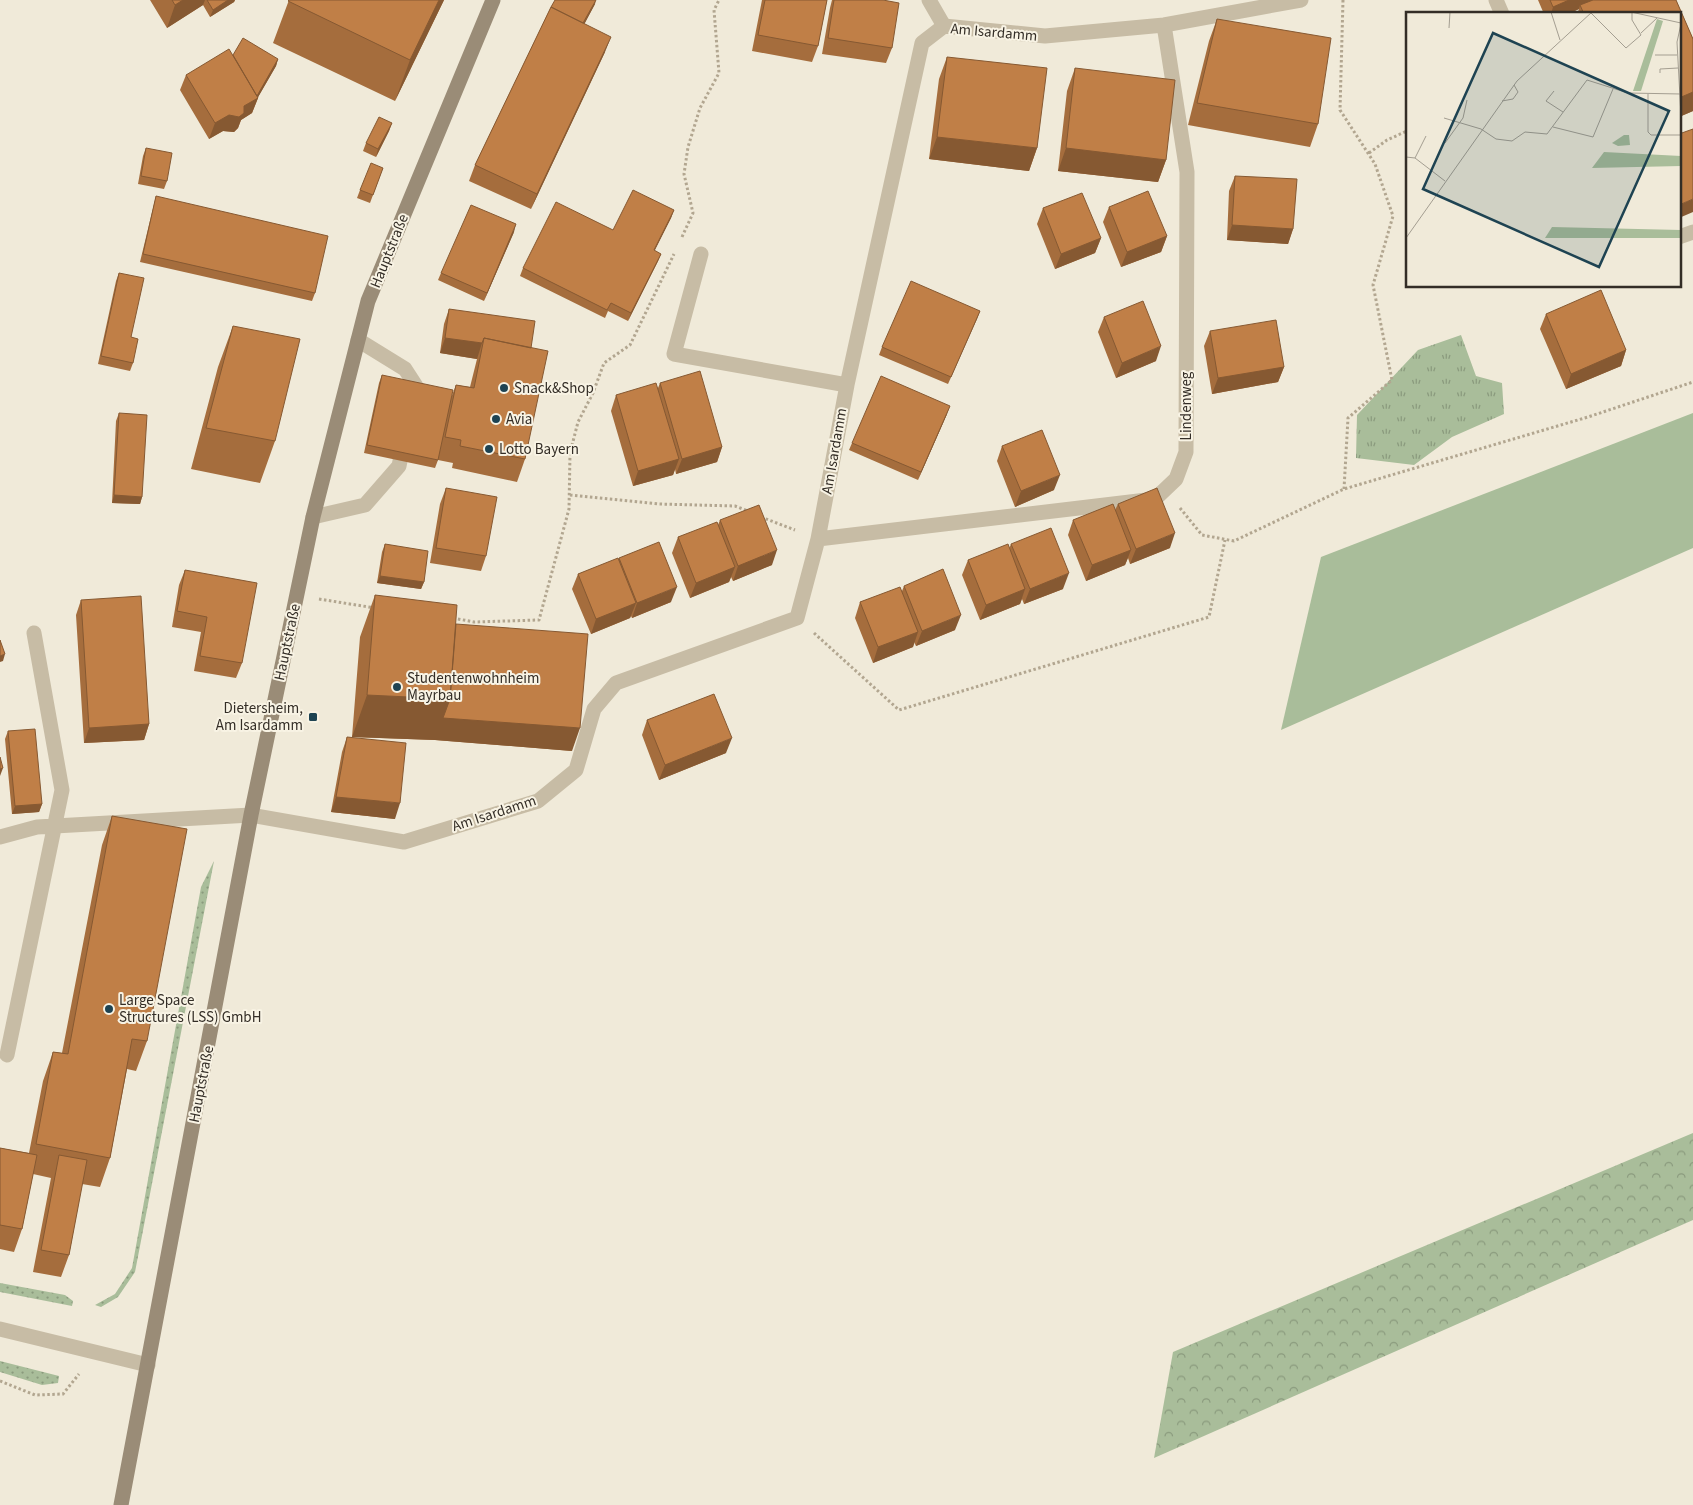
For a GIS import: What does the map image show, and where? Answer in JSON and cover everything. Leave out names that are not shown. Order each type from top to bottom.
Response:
[{"type":"main road","name":"Hauptstraße","points":[[120,1505],[251,816],[313,517],[368,301],[493,0]]},
{"type":"street","points":[[929,0],[944,26]]},
{"type":"street","name":"Am Isardamm","points":[[0,837],[37,827],[251,816],[404,842],[538,801],[576,770],[594,709],[616,683],[797,618],[818,540],[847,385],[922,43],[944,26],[1045,36],[1164,24],[1301,0]]},
{"type":"street","points":[[1496,0],[1501,12]]},
{"type":"street","name":"Lindenweg","points":[[818,540],[1156,499],[1176,478],[1186,452],[1187,172],[1164,24]]},
{"type":"street","points":[[1680,238],[1693,232]]},
{"type":"street","points":[[700,254],[674,354],[847,385]]},
{"type":"street","points":[[358,340],[405,370],[416,386],[410,413]]},
{"type":"street","points":[[313,517],[365,505],[399,466],[406,430]]},
{"type":"street","points":[[7,1055],[62,790],[34,633]]},
{"type":"street","points":[[0,1329],[148,1365]]},
{"type":"path","points":[[680,240],[693,213],[684,174],[688,147],[700,108],[719,73],[714,10],[719,0]]},
{"type":"path","points":[[1343,0],[1340,110],[1376,164],[1392,216],[1373,285],[1392,380],[1348,418],[1344,489]]},
{"type":"path","points":[[1368,153],[1387,140],[1406,131]]},
{"type":"path","points":[[447,617],[474,622],[539,620],[562,539],[570,495],[570,453],[578,422],[604,362],[630,345],[676,248]]},
{"type":"path","points":[[1165,490],[1202,535],[1234,541],[1344,489],[1588,417],[1693,382]]},
{"type":"path","points":[[570,495],[659,504],[735,506],[818,540]]},
{"type":"path","points":[[797,618],[899,710],[1209,617],[1225,540]]},
{"type":"path","points":[[298,594],[331,602],[385,609]]},
{"type":"path","points":[[0,1381],[35,1395],[63,1394],[97,1352]]},
{"type":"green space","points":[[1461,335],[1476,376],[1502,383],[1504,414],[1452,437],[1414,465],[1356,458],[1357,415],[1418,350]]},
{"type":"green space","points":[[1693,413],[1693,548],[1281,730],[1321,557]]},
{"type":"green space","points":[[214,861],[135,1272],[118,1297],[101,1307],[95,1305],[115,1294],[132,1268],[201,887]]},
{"type":"green space","points":[[1693,1133],[1693,1220],[1154,1458],[1173,1352]]},
{"type":"green space","points":[[0,1283],[65,1295],[73,1301],[72,1306],[0,1292]]},
{"type":"green space","points":[[0,1361],[59,1376],[58,1383],[42,1385],[0,1372]]},
{"type":"building","points":[[172,0],[183,0],[175,5]]},
{"type":"building","points":[[207,0],[228,0],[213,10]]},
{"type":"building","points":[[289,0],[439,0],[410,60]]},
{"type":"building","points":[[555,0],[596,0],[583,23],[551,7]]},
{"type":"building","points":[[765,0],[827,0],[818,46],[758,35]]},
{"type":"building","points":[[834,0],[883,0],[899,3],[892,48],[828,38]]},
{"type":"building","points":[[1550,0],[1569,0],[1553,7]]},
{"type":"building","points":[[1593,0],[1676,0],[1693,39],[1693,92],[1680,98],[1680,12],[1583,12],[1580,5]]},
{"type":"building","points":[[551,7],[611,37],[537,194],[475,165]]},
{"type":"building","points":[[1217,19],[1331,38],[1318,124],[1197,103]]},
{"type":"building","points":[[243,38],[278,59],[257,96],[233,55]]},
{"type":"building","points":[[229,49],[258,98],[244,106],[244,113],[239,117],[229,115],[215,123],[186,75]]},
{"type":"building","points":[[947,57],[1047,68],[1037,148],[937,137]]},
{"type":"building","points":[[1075,68],[1175,80],[1166,160],[1066,148]]},
{"type":"building","points":[[379,117],[392,123],[378,149],[366,143]]},
{"type":"building","points":[[1693,129],[1693,199],[1680,205],[1680,134]]},
{"type":"building","points":[[146,148],[172,153],[167,181],[141,176]]},
{"type":"building","points":[[371,163],[383,168],[373,195],[360,190]]},
{"type":"building","points":[[1235,176],[1297,179],[1293,229],[1232,225]]},
{"type":"building","points":[[633,190],[674,210],[654,250],[661,254],[631,313],[611,303],[607,310],[523,268],[556,202],[613,230]]},
{"type":"building","points":[[1148,191],[1167,236],[1127,252],[1109,207]]},
{"type":"building","points":[[1082,193],[1101,238],[1061,254],[1043,208]]},
{"type":"building","points":[[156,196],[328,236],[315,293],[143,254]]},
{"type":"building","points":[[471,205],[516,224],[487,293],[441,273]]},
{"type":"building","points":[[119,273],[144,278],[131,337],[138,339],[133,363],[101,356]]},
{"type":"building","points":[[911,281],[980,311],[951,377],[882,347]]},
{"type":"building","points":[[1601,290],[1626,350],[1571,374],[1546,314]]},
{"type":"building","points":[[1143,301],[1161,346],[1122,363],[1104,317]]},
{"type":"building","points":[[449,309],[535,321],[531,348],[484,338],[482,343],[445,338]]},
{"type":"building","points":[[1276,320],[1284,367],[1218,378],[1210,331]]},
{"type":"building","points":[[233,326],[300,339],[275,441],[206,428]]},
{"type":"building","points":[[484,338],[548,351],[525,459],[460,446],[461,440],[445,437],[456,385],[474,388]]},
{"type":"building","points":[[700,371],[722,447],[682,459],[660,383]]},
{"type":"building","points":[[382,375],[453,390],[438,460],[367,445]]},
{"type":"building","points":[[881,376],[950,406],[921,472],[852,443]]},
{"type":"building","points":[[656,383],[679,459],[638,471],[616,395]]},
{"type":"building","points":[[119,413],[147,415],[142,497],[114,495]]},
{"type":"building","points":[[1042,430],[1060,475],[1021,491],[1002,446]]},
{"type":"building","points":[[446,488],[497,497],[486,556],[436,548]]},
{"type":"building","points":[[1157,488],[1175,533],[1136,549],[1118,504]]},
{"type":"building","points":[[1113,504],[1131,550],[1092,565],[1073,520]]},
{"type":"building","points":[[759,505],[777,550],[738,566],[720,520]]},
{"type":"building","points":[[717,522],[735,567],[696,583],[678,537]]},
{"type":"building","points":[[1051,528],[1069,573],[1030,589],[1011,544]]},
{"type":"building","points":[[659,542],[677,587],[637,603],[619,558]]},
{"type":"building","points":[[385,544],[428,551],[424,582],[380,576]]},
{"type":"building","points":[[1008,544],[1025,589],[986,605],[968,560]]},
{"type":"building","points":[[618,558],[636,603],[596,619],[578,574]]},
{"type":"building","points":[[943,569],[961,615],[922,631],[904,586]]},
{"type":"building","points":[[185,570],[257,583],[242,663],[200,656],[207,617],[177,611]]},
{"type":"building","points":[[900,587],[918,632],[878,647],[860,602]]},
{"type":"building","points":[[375,595],[457,605],[450,699],[367,695]]},
{"type":"building","points":[[141,596],[149,724],[89,728],[81,600]]},
{"type":"building","points":[[456,624],[588,634],[580,728],[443,718],[450,699]]},
{"type":"building","points":[[0,640],[5,654],[0,656]]},
{"type":"building","points":[[714,694],[732,738],[665,765],[647,720]]},
{"type":"building","points":[[35,729],[42,804],[15,806],[8,731]]},
{"type":"building","points":[[347,737],[406,743],[400,803],[336,797]]},
{"type":"building","points":[[0,757],[3,768],[0,769]]},
{"type":"building","name":"Large Space Structures (LSS) GmbH","points":[[112,816],[187,829],[147,1041],[132,1039],[110,1158],[36,1144],[53,1052],[68,1054]]},
{"type":"building","points":[[0,1148],[37,1155],[22,1229],[0,1225]]},
{"type":"building","points":[[59,1155],[87,1160],[69,1255],[41,1250]]},
{"type":"place","name":"Snack&Shop","points":[[504,388]]},
{"type":"place","name":"Avia","points":[[496,419]]},
{"type":"place","name":"Lotto Bayern","points":[[489,449]]},
{"type":"place","name":"Studentenwohnheim Mayrbau","points":[[397,687]]},
{"type":"place","name":"Dietersheim, Am Isardamm","points":[[313,717]]},
{"type":"place","name":"Large Space Structures (LSS) GmbH","points":[[109,1009]]}]
